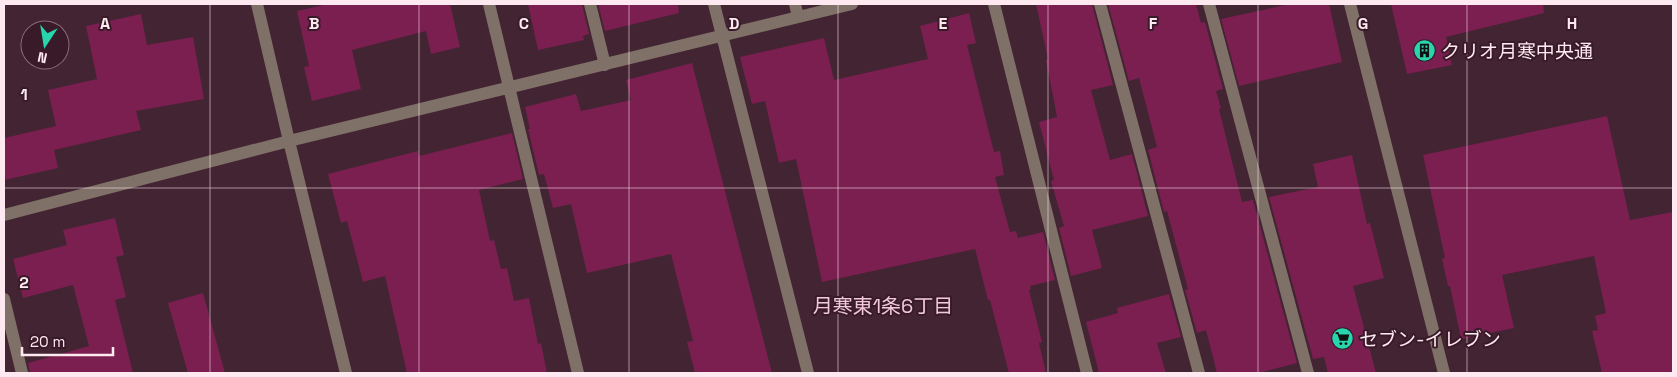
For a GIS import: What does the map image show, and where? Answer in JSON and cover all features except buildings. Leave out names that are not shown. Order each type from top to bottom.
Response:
[{"type":"street","points":[[256,4],[346,373]]},
{"type":"street","points":[[489,4],[578,373]]},
{"type":"street","points":[[590,4],[605,65]]},
{"type":"street","points":[[714,4],[808,373]]},
{"type":"street","points":[[795,4],[798,17]]},
{"type":"street","points":[[4,215],[289,142],[852,4]]},
{"type":"street","points":[[994,4],[1087,373]]},
{"type":"street","points":[[1100,4],[1198,373]]},
{"type":"street","points":[[1209,4],[1308,373]]},
{"type":"street","points":[[1350,4],[1444,373]]},
{"type":"street","points":[[4,299],[22,373]]},
{"type":"place","name":"クリオ月寒中央通","points":[[1425,51]]},
{"type":"place","name":"セブン-イレブン","points":[[1343,339]]},
{"type":"district","name":"月寒東1条6丁目","points":[[883,306]]}]
